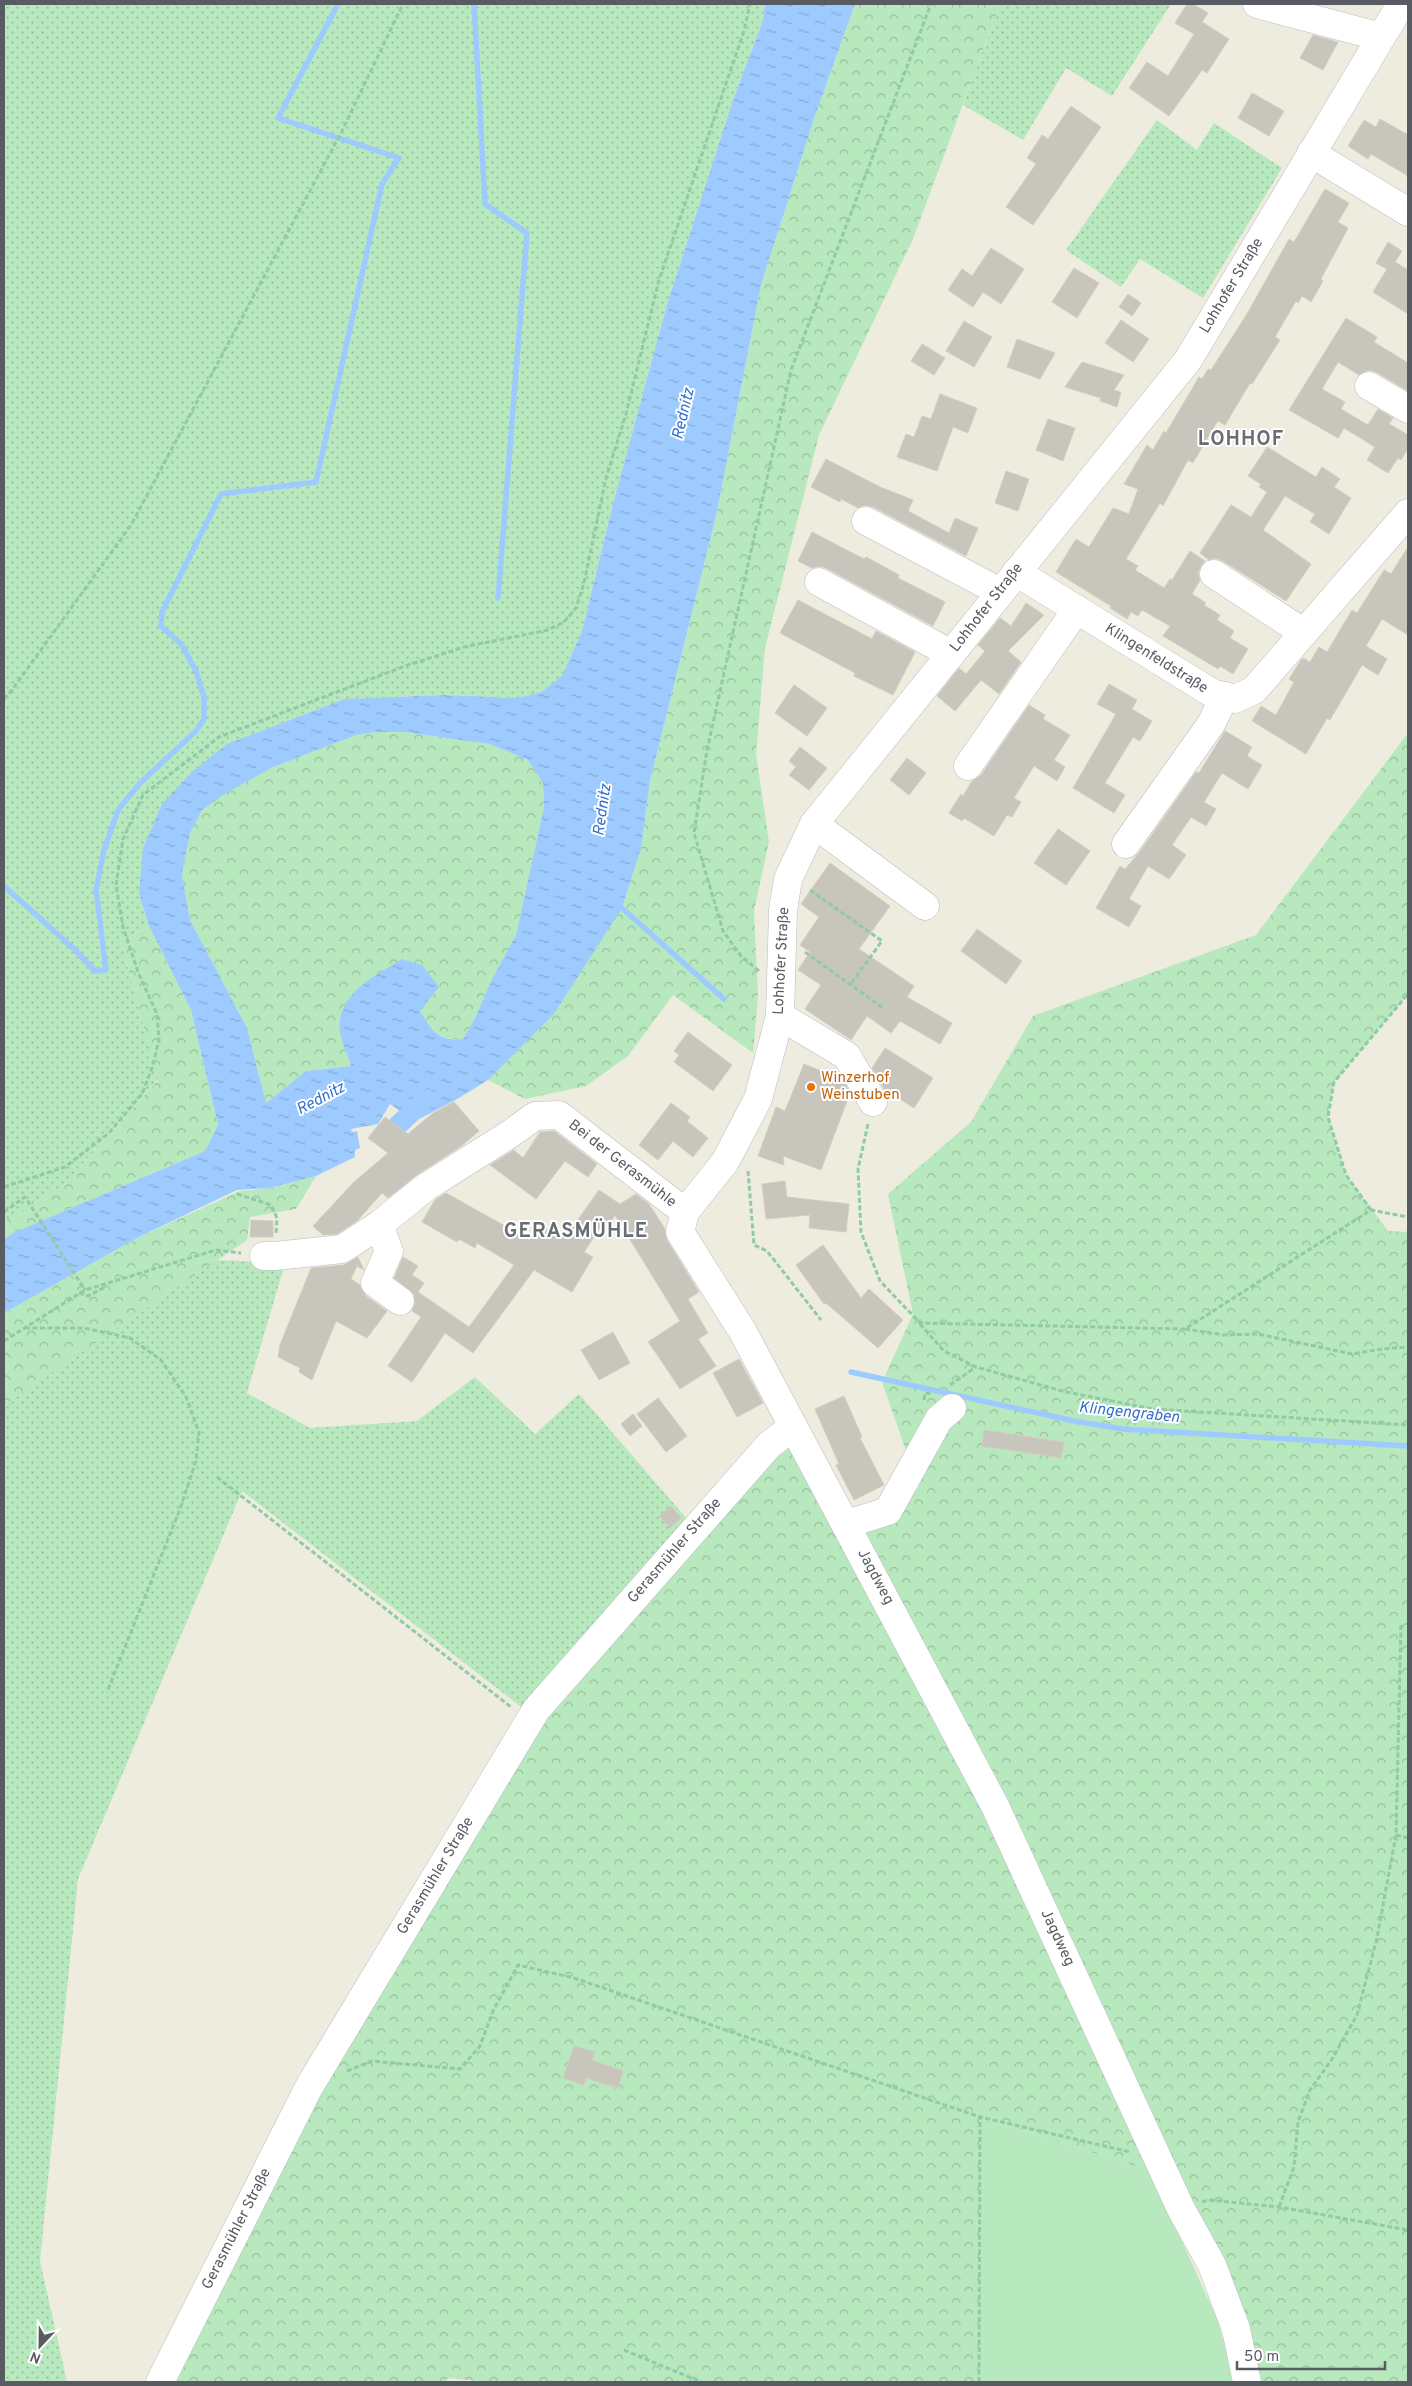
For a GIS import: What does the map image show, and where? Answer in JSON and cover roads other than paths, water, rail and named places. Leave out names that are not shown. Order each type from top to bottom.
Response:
[{"type":"street","points":[[1257,4],[1381,36]]},
{"type":"street","name":"Lohhofer Straße","points":[[685,1212],[729,1154],[758,1099],[781,1004],[783,910],[788,879],[814,824],[1188,360],[1381,36],[1402,4]]},
{"type":"street","points":[[1311,153],[1408,212]]},
{"type":"street","points":[[1369,386],[1408,409]]},
{"type":"street","name":"Klingenfeldstraße","points":[[866,521],[1077,610],[1212,693],[1235,699],[1254,690],[1408,513]]},
{"type":"street","points":[[1214,574],[1304,633]]},
{"type":"street","points":[[819,582],[951,654]]},
{"type":"street","points":[[968,766],[1077,610]]},
{"type":"street","points":[[1126,844],[1211,724],[1225,696]]},
{"type":"street","points":[[814,824],[925,906]]},
{"type":"street","points":[[781,1004],[847,1056],[873,1102]]},
{"type":"street","name":"Bei der Gerasmühle","points":[[269,1256],[342,1249],[379,1225],[426,1187],[535,1116],[559,1115],[685,1212],[680,1232],[743,1332],[842,1516]]},
{"type":"street","points":[[379,1225],[389,1251],[375,1283],[400,1301]]},
{"type":"street","points":[[842,1516],[888,1511],[950,1397]]},
{"type":"street","name":"Gerasmühler Straße","points":[[160,2382],[309,2088],[536,1710],[769,1445],[793,1427]]},
{"type":"street","name":"Jagdweg","points":[[842,1516],[1007,1829],[1181,2209],[1212,2265],[1236,2329],[1247,2382]]},
{"type":"water","name":"Rednitz","points":[[765,4],[855,4],[814,119],[761,285],[717,512],[650,781],[641,848],[622,908],[554,1014],[488,1080],[454,1101],[415,1121],[390,1104],[378,1124],[351,1129],[352,1132],[357,1131],[360,1148],[355,1150],[355,1157],[316,1176],[270,1188],[237,1190],[139,1237],[4,1313],[4,1239],[15,1232],[205,1151],[218,1125],[191,1010],[149,926],[139,894],[143,848],[162,804],[193,771],[227,744],[345,699],[444,695],[518,698],[541,692],[562,676],[582,631],[613,504],[666,308],[732,103],[762,23]],"holes":[[[376,732],[404,732],[489,744],[528,760],[543,783],[544,807],[516,935],[463,1039],[448,1039],[437,1033],[428,1024],[420,1011],[439,987],[422,965],[402,959],[359,988],[344,1007],[340,1019],[340,1032],[351,1066],[306,1071],[266,1103],[247,1028],[190,920],[182,874],[190,833],[202,810],[223,795],[271,768],[356,735]]]},
{"type":"waterway","points":[[4,886],[73,948],[95,971],[106,970],[96,890],[104,850],[118,810],[140,783],[196,731],[204,719],[204,697],[196,671],[182,645],[161,626],[162,612],[221,494],[316,482],[382,184],[399,158],[278,118],[338,4]]},
{"type":"waterway","points":[[474,4],[485,204],[527,233],[498,598]]},
{"type":"waterway","points":[[622,908],[724,999]]},
{"type":"waterway","points":[[397,1126],[426,1099]]},
{"type":"waterway","name":"Klingengraben","points":[[851,1372],[1074,1421],[1123,1429],[1408,1446]]},
{"type":"place","name":"Winzerhof Weinstuben","points":[[811,1087]]},
{"type":"district","name":"LOHHOF","points":[[1241,440]]},
{"type":"district","name":"GERASMÜHLE","points":[[576,1232]]}]
